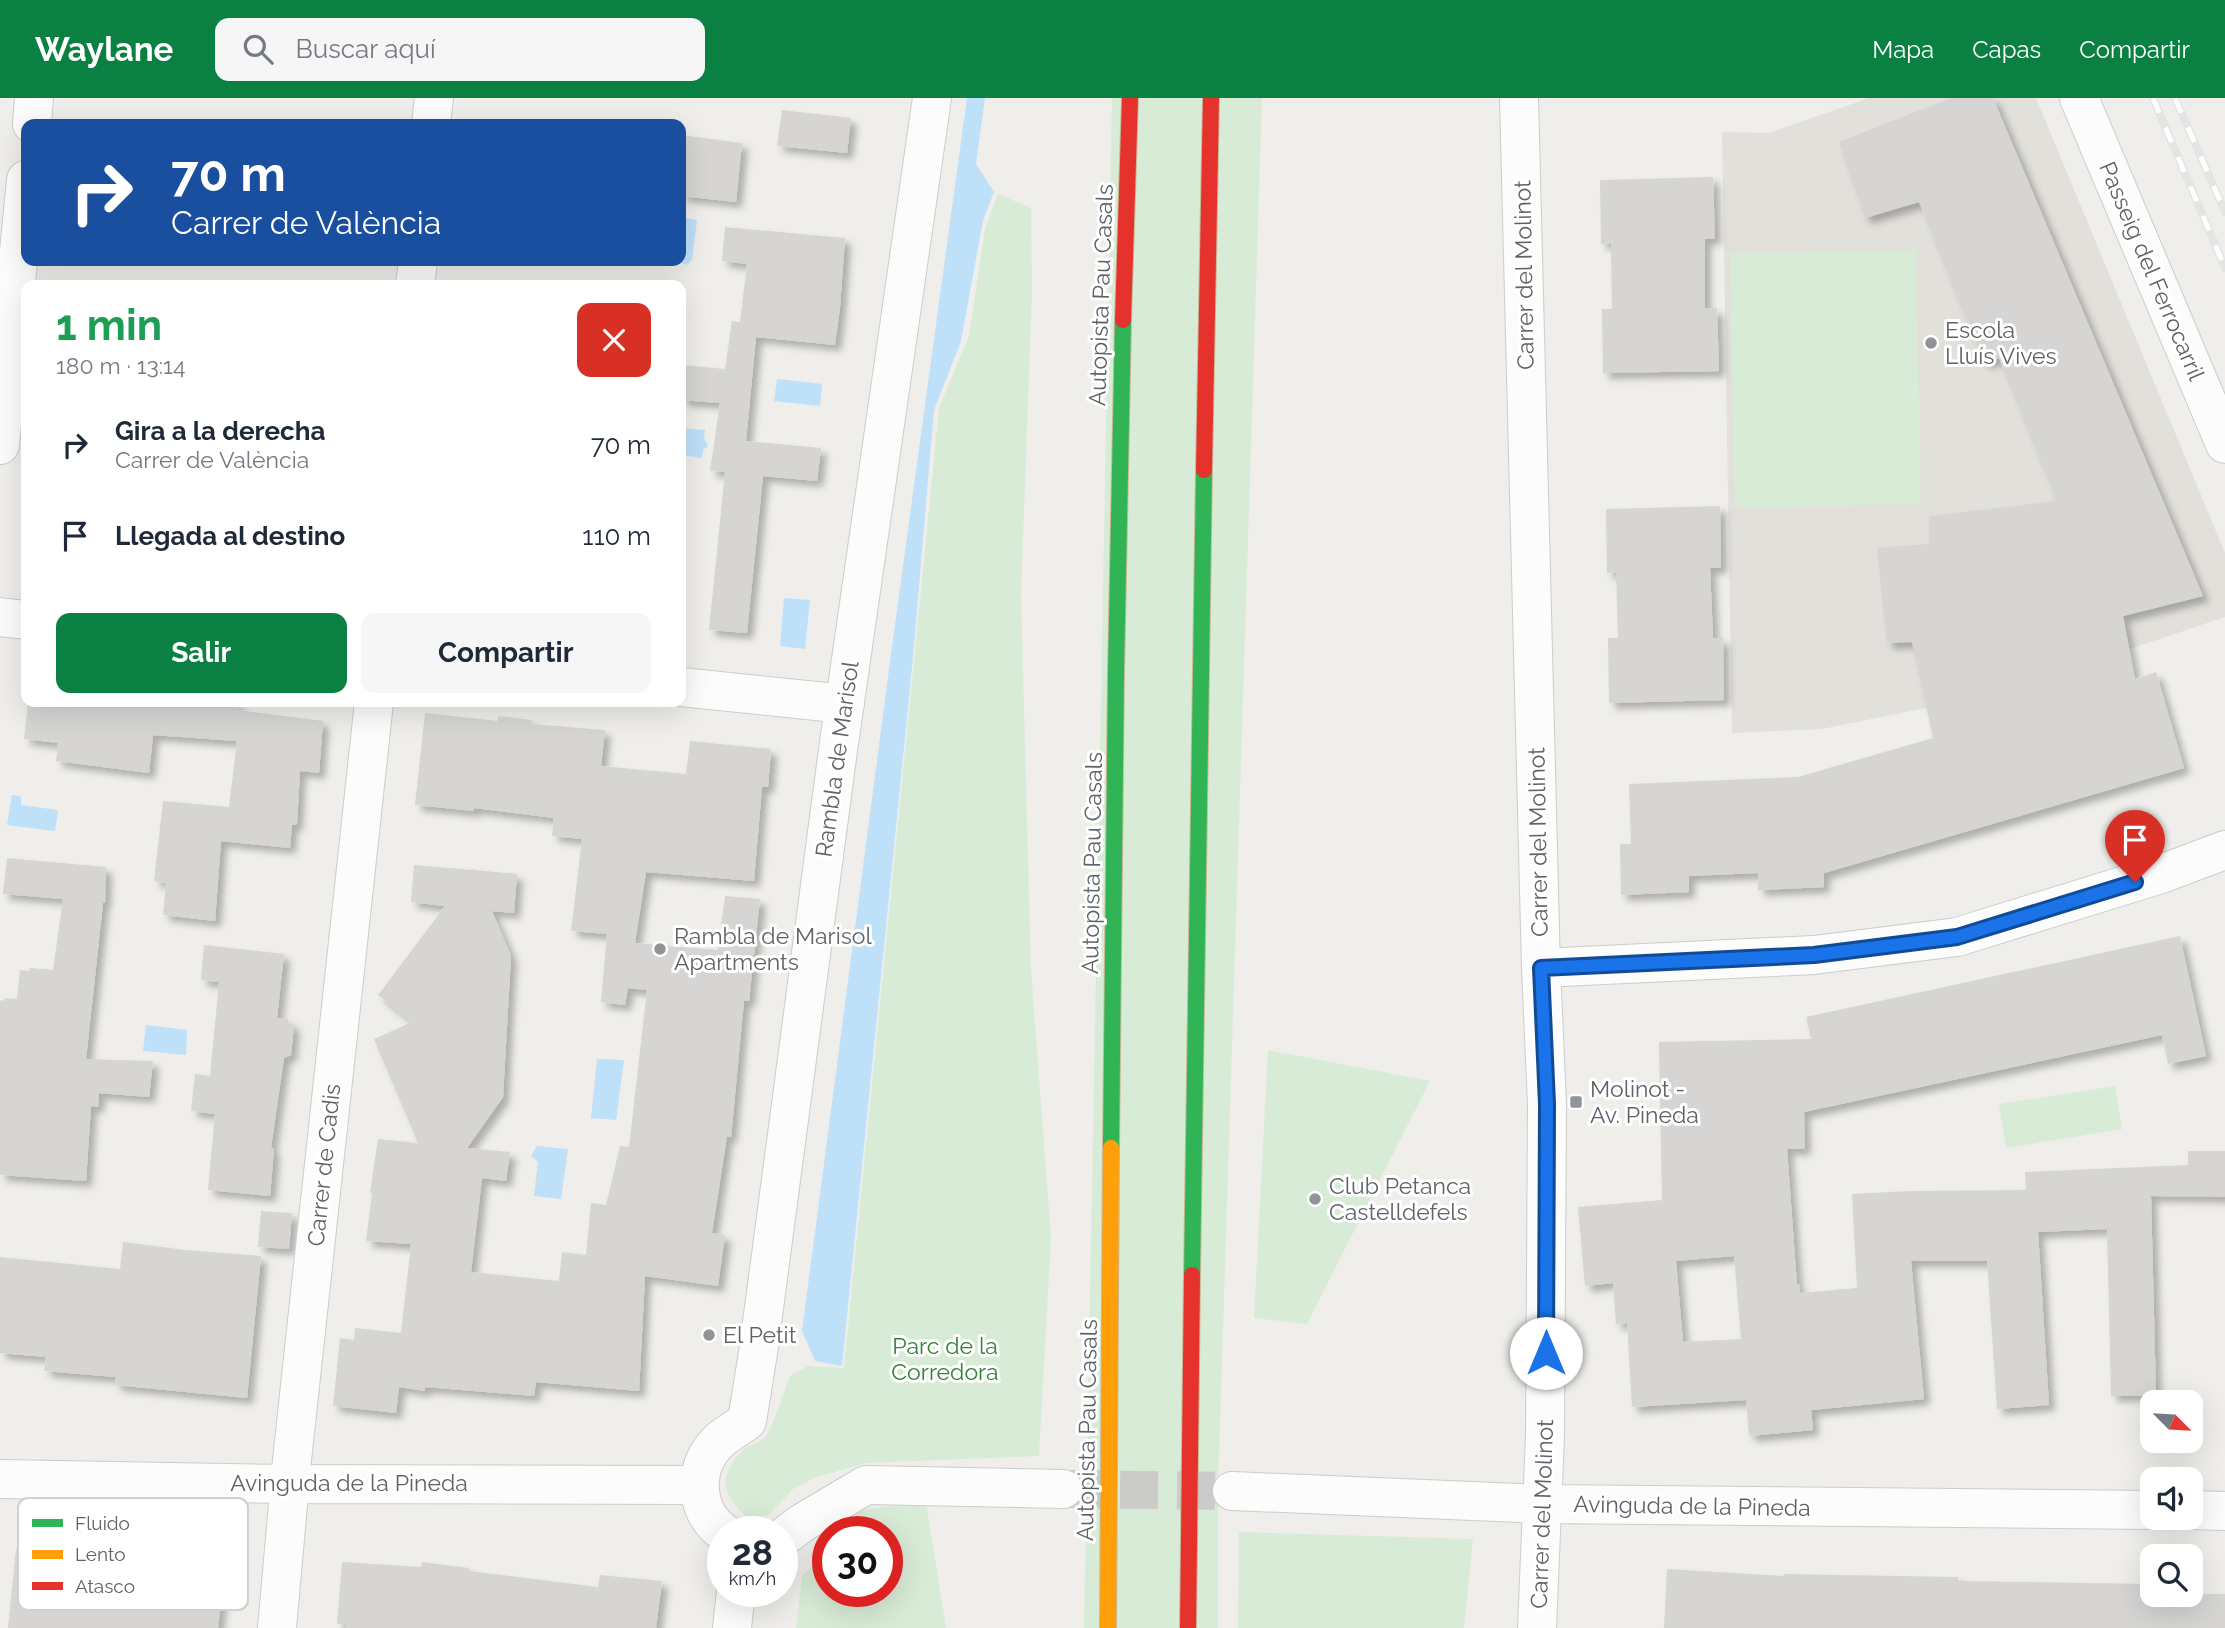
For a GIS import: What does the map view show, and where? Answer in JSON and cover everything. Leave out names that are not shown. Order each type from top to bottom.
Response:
[{"type":"highway","name":"Autopista Pau Casals","points":[[1108,1628],[1118,550],[1122,317],[1130,98]]},
{"type":"highway","points":[[1188,1628],[1199,733],[1211,98]]},
{"type":"highway","points":[[1107,312],[1118,550]]},
{"type":"street","points":[[32,119],[34,98]]},
{"type":"street","points":[[432,119],[434,98]]},
{"type":"street","name":"Rambla de Marisol","points":[[699,1485],[701,1470],[709,1452],[720,1439],[747,1421],[845,704],[932,98]]},
{"type":"street","name":"Carrer del Molinot","points":[[1519,98],[1541,968],[1547,1104],[1545,1436],[1537,1628]]},
{"type":"street","name":"Passeig del Ferrocarril","points":[[2079,98],[2225,444]]},
{"type":"street","points":[[0,445],[21,231]]},
{"type":"street","points":[[0,617],[21,619]]},
{"type":"street","points":[[686,688],[845,704]]},
{"type":"street","name":"Carrer de Cadis","points":[[276,1628],[289,1484],[373,707]]},
{"type":"street","points":[[1541,968],[1814,955],[1957,937],[2161,874],[2225,850]]},
{"type":"street","name":"Avinguda de la Pineda","points":[[0,1479],[289,1484],[699,1485]]},
{"type":"street","points":[[699,1485],[708,1516]]},
{"type":"street","points":[[798,1526],[866,1485],[1063,1489]]},
{"type":"street","name":"Avinguda de la Pineda","points":[[1232,1491],[1543,1504],[2140,1510]]},
{"type":"street","points":[[732,1628],[734,1607]]},
{"type":"shaded area","name":"Escola Lluís Vives","points":[[1869,98],[2036,98],[2225,553],[2225,617],[2130,649],[1926,708],[1822,729],[1732,733],[1722,132],[1769,133]]},
{"type":"green space","points":[[1112,98],[1262,98],[1218,1488],[1218,1628],[1084,1628]]},
{"type":"green space","name":"Parc de la Corredora","points":[[998,194],[1031,208],[1032,291],[1021,595],[1031,970],[1051,1238],[1039,1456],[866,1463],[814,1478],[793,1489],[770,1514],[746,1516],[729,1495],[726,1487],[728,1470],[744,1449],[763,1439],[768,1433],[790,1376],[808,1366],[844,1368],[939,408],[969,336],[985,228]]},
{"type":"green space","points":[[1916,250],[1921,504],[1735,508],[1730,254]]},
{"type":"green space","name":"Club Petanca Castelldefels","points":[[1268,1050],[1430,1081],[1307,1324],[1254,1318]]},
{"type":"green space","points":[[2115,1086],[2122,1129],[2006,1148],[1999,1104]]},
{"type":"green space","points":[[926,1502],[946,1628],[796,1628],[802,1576],[812,1567],[812,1607],[903,1607],[903,1516],[856,1516],[859,1510]]},
{"type":"green space","points":[[1239,1532],[1473,1539],[1464,1628],[1238,1628]]},
{"type":"water","points":[[967,98],[985,98],[976,164],[994,192],[983,221],[961,341],[934,410],[913,657],[842,1366],[815,1361],[802,1331]]},
{"type":"water","points":[[686,218],[697,220],[692,260],[687,265]]},
{"type":"water","points":[[777,379],[822,384],[820,406],[774,401]]},
{"type":"water","points":[[686,428],[705,430],[704,438],[708,446],[703,450],[702,458],[686,456]]},
{"type":"water","points":[[784,598],[810,600],[805,649],[780,646]]},
{"type":"water","points":[[12,795],[21,796],[21,805],[58,810],[55,831],[7,825]]},
{"type":"water","points":[[146,1025],[187,1030],[186,1055],[143,1051]]},
{"type":"water","points":[[597,1059],[624,1060],[616,1120],[591,1118]]},
{"type":"water","points":[[537,1146],[568,1149],[561,1199],[534,1196],[538,1162],[531,1156]]},
{"type":"building","points":[[1951,98],[1993,98],[2203,596],[2123,616],[2135,679],[2156,672],[2184,768],[1824,873],[1824,887],[1758,890],[1758,873],[1689,876],[1689,892],[1621,895],[1620,844],[1631,844],[1629,784],[1798,777],[1933,738],[1912,642],[1887,643],[1877,548],[1929,544],[1929,516],[2057,501],[1999,358],[1984,363],[1919,202],[1865,218],[1839,142]]},
{"type":"building","points":[[782,110],[851,118],[847,153],[777,146]]},
{"type":"building","points":[[686,136],[742,143],[736,202],[686,197]]},
{"type":"building","points":[[1713,177],[1715,239],[1705,239],[1705,309],[1717,308],[1719,371],[1603,373],[1602,309],[1612,309],[1611,243],[1601,244],[1600,180]]},
{"type":"building","points":[[725,227],[845,238],[835,345],[756,337],[746,441],[821,448],[817,481],[763,476],[747,633],[709,630],[725,472],[710,471],[720,403],[686,400],[686,365],[725,369],[732,321],[740,322],[747,264],[722,261]]},
{"type":"building","points":[[1720,506],[1721,568],[1710,568],[1713,638],[1723,638],[1724,700],[1609,703],[1608,638],[1618,638],[1616,572],[1607,573],[1606,509]]},
{"type":"building","points":[[27,707],[237,707],[237,710],[323,721],[319,773],[300,771],[297,824],[292,825],[290,848],[221,841],[215,921],[163,915],[166,883],[154,881],[163,801],[229,807],[237,741],[153,735],[149,773],[56,761],[58,743],[24,739]]},
{"type":"building","points":[[425,713],[498,721],[498,716],[532,720],[531,724],[605,730],[601,766],[686,774],[690,741],[771,749],[768,787],[762,787],[754,881],[646,872],[635,943],[718,950],[725,896],[760,899],[749,1001],[744,1001],[731,1137],[727,1136],[712,1233],[725,1235],[718,1286],[645,1276],[639,1391],[536,1382],[534,1396],[425,1387],[425,1391],[399,1387],[396,1413],[333,1406],[340,1338],[354,1340],[355,1328],[401,1333],[411,1244],[366,1241],[378,1139],[418,1143],[374,1039],[412,1022],[378,995],[445,906],[411,902],[414,865],[474,868],[517,874],[514,913],[492,911],[511,956],[503,1097],[467,1148],[510,1152],[506,1181],[482,1178],[471,1272],[559,1281],[562,1252],[586,1255],[591,1203],[606,1205],[620,1146],[629,1147],[647,990],[628,988],[625,1005],[601,1002],[607,934],[571,931],[582,839],[552,836],[554,818],[474,808],[474,811],[415,805]]},
{"type":"building","points":[[7,858],[106,867],[105,903],[86,1059],[153,1061],[149,1097],[99,1093],[98,1107],[91,1106],[86,1181],[0,1175],[0,1000],[17,999],[20,970],[53,970],[63,899],[3,894]]},
{"type":"building","points":[[2180,936],[2206,1056],[2168,1064],[2162,1035],[1804,1112],[1805,1149],[1787,1149],[1797,1285],[1799,1284],[1800,1293],[1857,1288],[1852,1194],[2026,1190],[2025,1172],[2188,1165],[2188,1151],[2225,1151],[2225,1197],[2151,1196],[2156,1390],[2140,1390],[2140,1395],[2111,1396],[2107,1229],[2038,1232],[2049,1405],[1997,1409],[1987,1261],[1911,1261],[1924,1399],[1811,1410],[1813,1430],[1749,1436],[1746,1400],[1632,1407],[1627,1323],[1616,1324],[1613,1283],[1585,1286],[1578,1207],[1662,1200],[1659,1042],[1811,1039],[1806,1017]],"holes":[[[1734,1256],[1741,1339],[1683,1342],[1676,1261]]]},
{"type":"building","points":[[204,945],[284,954],[277,1018],[288,1019],[288,1023],[294,1025],[291,1055],[284,1058],[271,1148],[274,1149],[270,1196],[208,1190],[215,1114],[191,1111],[195,1074],[210,1076],[219,982],[201,980]]},
{"type":"building","points":[[261,1211],[292,1213],[289,1249],[258,1247]]},
{"type":"building","points":[[123,1242],[261,1256],[247,1398],[115,1385],[116,1377],[44,1371],[46,1357],[0,1353],[0,1257],[120,1269]]},
{"type":"building","points":[[16,1549],[18,1610],[220,1610],[218,1628],[8,1628]]},
{"type":"building","points":[[342,1562],[421,1567],[422,1562],[469,1568],[469,1571],[598,1587],[600,1575],[662,1581],[656,1628],[346,1628],[347,1625],[337,1624]]},
{"type":"building","points":[[1667,1569],[1784,1576],[1958,1577],[1958,1581],[2140,1584],[2140,1607],[2203,1607],[2203,1594],[2225,1594],[2225,1628],[1664,1628]]},
{"type":"tunnel","points":[[1063,1489],[1232,1491]]},
{"type":"railway","points":[[2153,98],[2225,268]]},
{"type":"railway","points":[[2175,98],[2225,212]]},
{"type":"traffic: fast","points":[[1111,1148],[1123,320]]},
{"type":"traffic: fast","points":[[1192,1275],[1204,470]]},
{"type":"traffic: slow","points":[[1108,1628],[1111,1148]]},
{"type":"traffic: jam","points":[[1123,320],[1130,98]]},
{"type":"traffic: jam","points":[[1204,470],[1211,98]]},
{"type":"traffic: jam","points":[[1188,1628],[1192,1275]]},
{"type":"place","name":"Escola Lluís Vives","points":[[1931,343]]},
{"type":"place","name":"Rambla de Marisol Apartments","points":[[660,949]]},
{"type":"place","name":"Molinot - Av. Pineda","points":[[1576,1102]]},
{"type":"place","name":"Club Petanca Castelldefels","points":[[1315,1199]]},
{"type":"place","name":"El Petit","points":[[709,1335]]},
{"type":"route","points":[[1546,1353],[1547,1104],[1541,968],[1814,955],[1957,937],[2135,882]]}]
